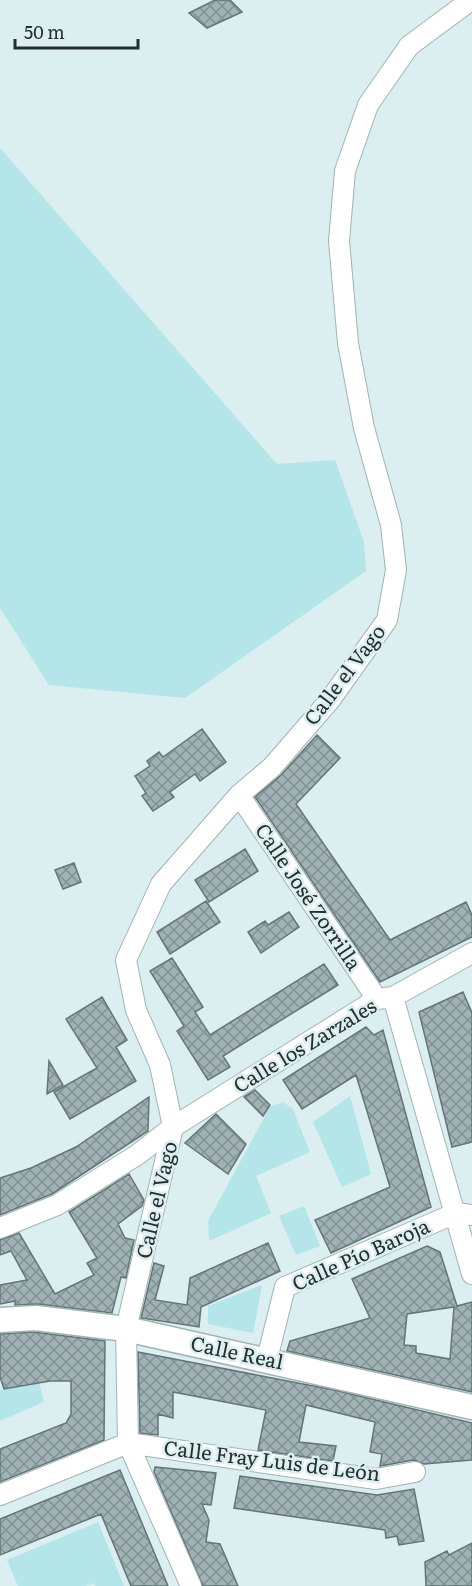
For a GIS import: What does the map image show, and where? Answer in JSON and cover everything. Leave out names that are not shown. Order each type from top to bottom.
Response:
[{"type":"street","name":"Calle el Vago","points":[[128,1443],[126,1329],[173,1127],[160,1065],[136,1010],[126,960],[161,884],[239,795],[272,767],[330,700],[387,620],[396,570],[391,525],[364,428],[348,343],[339,241],[345,171],[368,105],[409,45],[471,0]]},
{"type":"street","name":"Calle José Zorrilla","points":[[239,795],[385,998],[464,1214],[472,1274]]},
{"type":"street","name":"Calle los Zarzales","points":[[0,1228],[57,1205],[137,1155],[173,1127],[385,998],[472,953]]},
{"type":"street","name":"Calle Pío Baroja","points":[[267,1359],[285,1287],[464,1214]]},
{"type":"street","name":"Calle Real","points":[[0,1320],[36,1318],[126,1329],[472,1407]]},
{"type":"street","name":"Calle Fray Luis de León","points":[[128,1443],[376,1479],[415,1472]]},
{"type":"street","points":[[0,1495],[128,1443],[191,1586]]},
{"type":"shaded area","points":[[0,148],[277,464],[335,460],[364,542],[366,571],[185,698],[49,685],[0,608]]},
{"type":"shaded area","points":[[350,1096],[371,1174],[342,1187],[313,1122]]},
{"type":"shaded area","points":[[283,1102],[293,1109],[310,1152],[256,1176],[271,1213],[209,1241],[208,1221],[270,1107]]},
{"type":"shaded area","points":[[304,1206],[320,1246],[296,1255],[279,1216]]},
{"type":"shaded area","points":[[262,1285],[253,1333],[208,1324],[208,1306]]},
{"type":"shaded area","points":[[39,1382],[44,1402],[0,1421],[0,1390]]},
{"type":"shaded area","points":[[98,1522],[124,1586],[96,1586],[94,1583],[85,1586],[18,1586],[7,1560]]},
{"type":"building","points":[[215,0],[230,0],[242,12],[207,28],[189,13]]},
{"type":"building","points":[[202,729],[226,762],[200,781],[195,774],[170,792],[174,797],[153,811],[142,796],[146,793],[135,776],[150,766],[147,761],[159,752],[163,757]]},
{"type":"building","points":[[317,735],[340,758],[296,804],[390,940],[466,902],[472,915],[472,937],[380,982],[255,797],[281,775]]},
{"type":"building","points":[[245,849],[258,871],[209,902],[195,880]]},
{"type":"building","points":[[74,863],[81,882],[63,889],[55,870]]},
{"type":"building","points":[[206,901],[220,922],[170,954],[157,932]]},
{"type":"building","points":[[289,912],[299,927],[261,953],[248,932],[265,921],[268,925]]},
{"type":"building","points":[[172,958],[203,1007],[195,1012],[210,1035],[324,964],[338,985],[223,1056],[230,1067],[208,1080],[177,1031],[184,1026],[150,971]]},
{"type":"building","points":[[463,992],[472,1013],[472,1142],[452,1147],[419,1012]]},
{"type":"building","points":[[102,997],[127,1040],[116,1047],[136,1081],[70,1119],[54,1092],[97,1068],[66,1019]]},
{"type":"building","points":[[366,1027],[374,1035],[383,1030],[431,1207],[331,1253],[315,1220],[390,1187],[356,1075],[302,1109],[283,1080]]},
{"type":"building","points":[[49,1061],[63,1085],[47,1094]]},
{"type":"building","points":[[255,1090],[270,1105],[263,1116],[244,1097]]},
{"type":"building","points":[[149,1097],[148,1131],[52,1194],[0,1215],[0,1178],[31,1168],[76,1147]]},
{"type":"building","points":[[216,1114],[246,1144],[228,1174],[185,1143]]},
{"type":"building","points":[[129,1174],[144,1200],[142,1206],[118,1224],[125,1238],[134,1240],[126,1278],[121,1277],[112,1313],[38,1304],[15,1305],[15,1301],[0,1304],[0,1285],[27,1280],[11,1251],[0,1255],[0,1240],[19,1233],[55,1294],[94,1275],[87,1263],[97,1258],[69,1212]]},
{"type":"building","points":[[268,1243],[280,1271],[201,1307],[199,1327],[141,1318],[154,1263],[164,1266],[155,1300],[187,1305],[190,1278]]},
{"type":"building","points":[[427,1246],[440,1252],[457,1306],[472,1302],[472,1392],[287,1351],[290,1341],[370,1318],[352,1279]],"holes":[[[454,1307],[450,1359],[416,1353],[416,1346],[404,1345],[407,1314]]]},
{"type":"building","points":[[33,1332],[105,1341],[104,1440],[0,1482],[0,1449],[66,1423],[71,1414],[71,1381],[50,1381],[4,1389],[0,1377],[0,1334]]},
{"type":"building","points":[[138,1352],[334,1390],[472,1423],[472,1460],[424,1464],[413,1460],[380,1466],[382,1454],[370,1452],[375,1422],[306,1405],[299,1442],[336,1446],[333,1461],[258,1450],[266,1410],[173,1392],[173,1418],[158,1414],[158,1435],[140,1433]]},
{"type":"building","points":[[155,1467],[216,1473],[211,1505],[202,1504],[209,1520],[206,1542],[220,1544],[238,1586],[203,1586],[154,1472]]},
{"type":"building","points":[[120,1470],[168,1586],[131,1586],[101,1514],[0,1555],[0,1519]]},
{"type":"building","points":[[240,1476],[377,1495],[414,1489],[424,1541],[399,1545],[397,1536],[386,1538],[385,1530],[234,1508]]},
{"type":"building","points":[[472,1543],[472,1586],[426,1586],[425,1562],[447,1551],[449,1555]]}]
